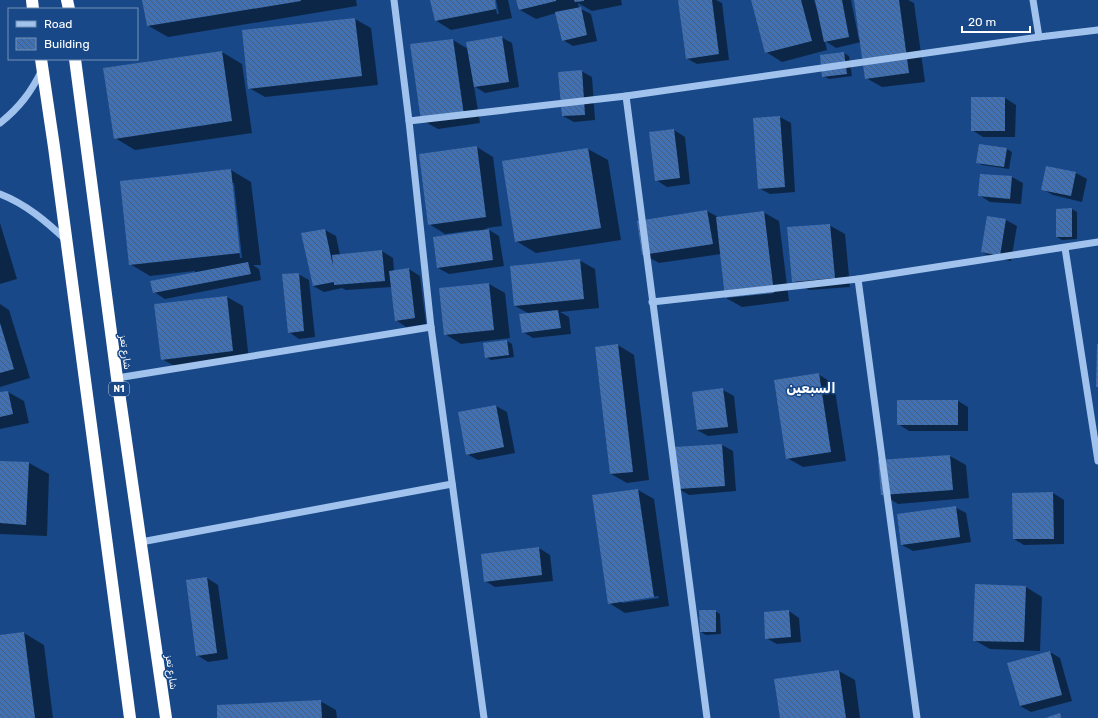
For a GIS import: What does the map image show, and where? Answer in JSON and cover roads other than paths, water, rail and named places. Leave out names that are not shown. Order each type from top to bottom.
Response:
[{"type":"highway","name":"شارع تعز","points":[[75,60],[117,378],[166,718]]},
{"type":"highway","points":[[41,64],[130,718]]},
{"type":"street","points":[[394,0],[409,121],[431,327],[484,718]]},
{"type":"street","points":[[1033,0],[1039,37]]},
{"type":"street","points":[[409,121],[626,96],[1039,37],[1098,30]]},
{"type":"street","points":[[0,123],[24,100],[34,85],[41,64]]},
{"type":"street","points":[[626,96],[707,718]]},
{"type":"street","points":[[0,194],[27,208],[48,223],[66,241]]},
{"type":"street","points":[[652,302],[858,279],[1098,242]]},
{"type":"street","points":[[1065,248],[1098,461]]},
{"type":"street","points":[[858,279],[917,718]]},
{"type":"street","points":[[117,378],[431,327]]},
{"type":"street","points":[[141,542],[452,484]]},
{"type":"district","name":"السبعين","points":[[811,388]]}]
